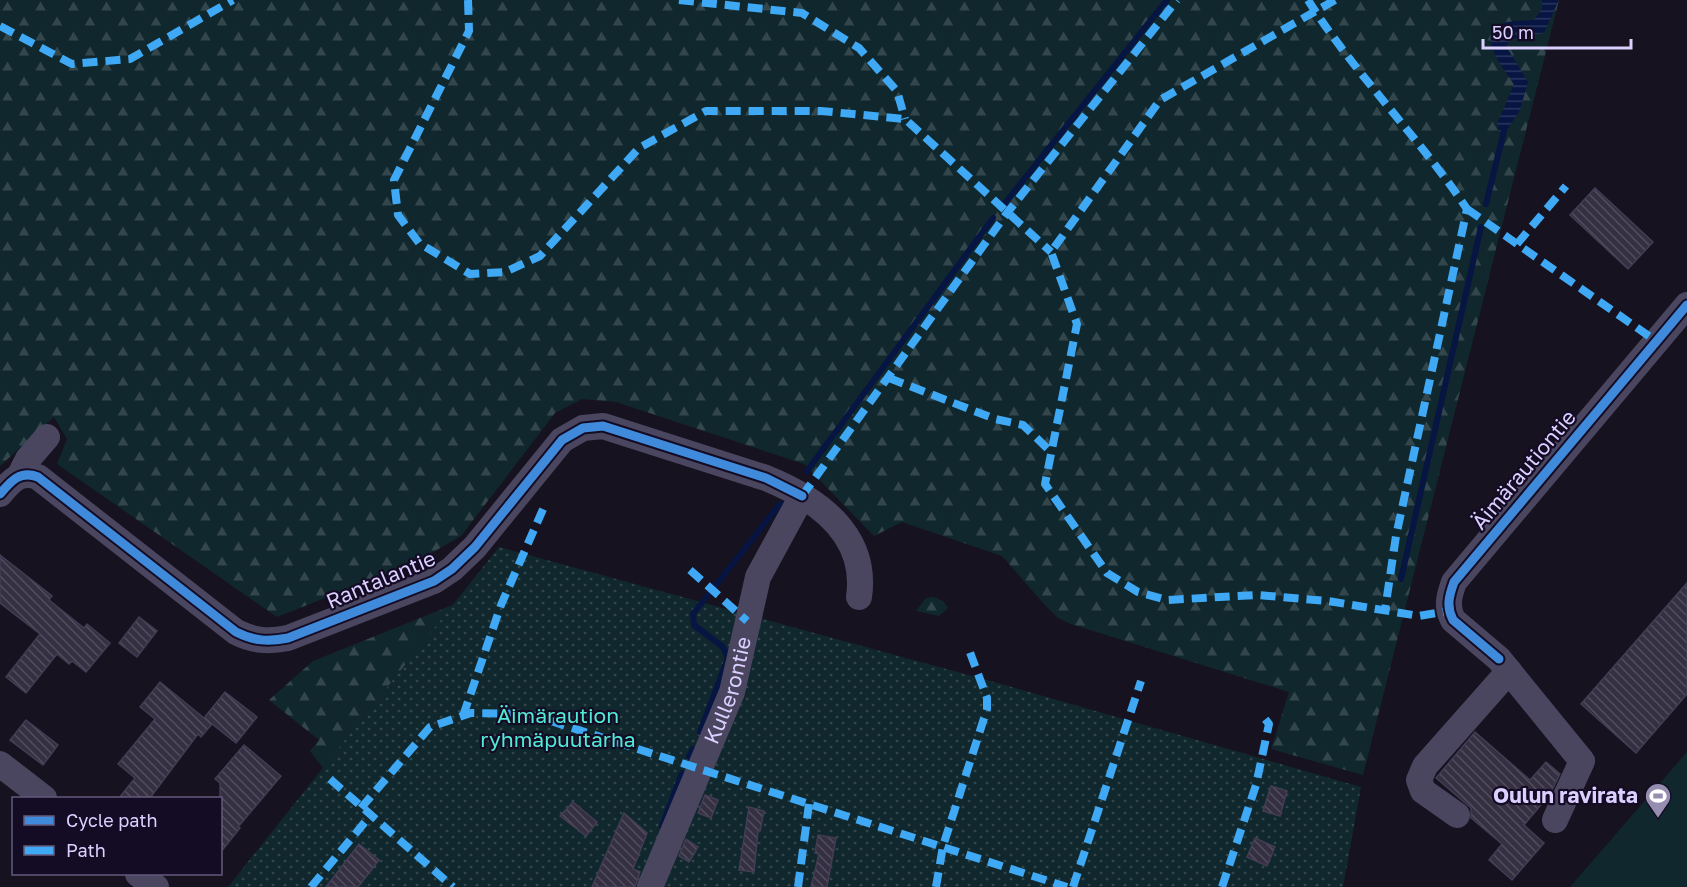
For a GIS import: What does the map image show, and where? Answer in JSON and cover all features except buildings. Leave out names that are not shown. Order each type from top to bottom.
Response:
[{"type":"street","name":"Äimärautiontie","points":[[1555,820],[1582,761],[1504,665],[1453,620],[1448,611],[1449,597],[1454,582],[1687,305]]},
{"type":"street","name":"Rantalantie","points":[[20,475],[30,474],[38,477],[236,632],[251,639],[270,642],[288,638],[434,581],[452,569],[475,548],[562,440],[583,428],[603,426],[766,477],[802,496],[832,516],[852,543],[859,564],[859,597]]},
{"type":"street","points":[[0,494],[11,480],[20,475],[47,436]]},
{"type":"street","name":"Kullerontie","points":[[650,887],[732,692],[758,577],[802,496]]},
{"type":"street","points":[[1457,815],[1423,791],[1419,780],[1425,766],[1504,665]]},
{"type":"street","points":[[0,764],[43,797]]},
{"type":"street","points":[[141,875],[156,887]]},
{"type":"green space","points":[[0,0],[1559,0],[1363,775],[1271,749],[1289,692],[1071,624],[1058,618],[1002,556],[902,522],[874,536],[804,464],[616,402],[582,399],[555,413],[461,536],[416,562],[277,617],[57,464],[67,439],[54,417],[0,466]]},
{"type":"green space","name":"Äimäraution ryhmäpuutarha","points":[[499,547],[994,682],[1361,787],[1343,887],[228,887]]},
{"type":"green space","points":[[934,597],[943,601],[948,608],[939,616],[916,611],[926,598]]},
{"type":"green space","points":[[460,602],[344,748],[323,768],[310,751],[319,740],[269,700],[313,661]]},
{"type":"green space","name":"Oulun ravirata","points":[[1687,752],[1687,887],[1570,887]]},
{"type":"water","points":[[1542,0],[1557,0],[1558,2],[1544,33],[1512,39],[1506,46],[1528,82],[1520,110],[1501,139],[1497,124],[1514,84],[1494,53],[1491,36],[1494,29],[1501,24],[1534,20],[1542,9]]},
{"type":"waterway","points":[[1005,203],[1167,0]]},
{"type":"waterway","points":[[1486,204],[1504,131]]},
{"type":"waterway","points":[[807,471],[993,218]]},
{"type":"waterway","points":[[1401,579],[1481,227]]},
{"type":"waterway","points":[[700,732],[728,658],[723,647],[694,625],[693,614],[780,504]]},
{"type":"waterway","points":[[689,757],[693,749]]},
{"type":"waterway","points":[[662,826],[682,773]]},
{"type":"marked path","points":[[0,26],[72,64],[130,59],[233,0]]},
{"type":"marked path","points":[[468,0],[469,31],[394,180],[398,215],[419,243],[470,274],[505,272],[540,256],[639,148],[706,111],[821,111],[905,119],[1051,252]]},
{"type":"marked path","points":[[679,0],[802,13],[859,48],[897,91],[905,119]]},
{"type":"marked path","points":[[802,496],[1007,213],[1177,0]]},
{"type":"marked path","points":[[1308,0],[1345,53],[1428,156],[1467,209],[1396,536],[1385,610]]},
{"type":"marked path","points":[[1335,0],[1160,100],[1051,252],[1077,324],[1045,484],[1107,573],[1138,592],[1167,600],[1257,595],[1328,601],[1419,616],[1448,611]]},
{"type":"marked path","points":[[1517,244],[1566,186]]},
{"type":"marked path","points":[[1467,209],[1656,341]]},
{"type":"marked path","points":[[889,378],[995,419],[1023,425],[1051,452]]},
{"type":"marked path","points":[[463,716],[501,605],[544,507]]},
{"type":"marked path","points":[[690,570],[747,621]]},
{"type":"marked path","points":[[936,887],[943,846],[987,709],[987,698],[968,647]]},
{"type":"marked path","points":[[1073,887],[1141,681]]},
{"type":"marked path","points":[[361,808],[430,727],[471,713],[529,714],[1067,887]]},
{"type":"marked path","points":[[1222,887],[1256,785],[1269,724],[1262,715]]},
{"type":"marked path","points":[[330,779],[453,887]]},
{"type":"marked path","points":[[798,887],[809,804]]},
{"type":"marked path","points":[[311,887],[370,816]]},
{"type":"cycle path","points":[[1499,659],[1453,620],[1449,601],[1454,582],[1687,305]]},
{"type":"cycle path","points":[[0,494],[16,478],[26,475],[38,477],[236,632],[255,639],[268,640],[288,638],[434,581],[452,569],[475,547],[562,440],[583,428],[603,426],[766,478],[802,496]]},
{"type":"place","name":"Oulun ravirata","points":[[1658,819]]}]
